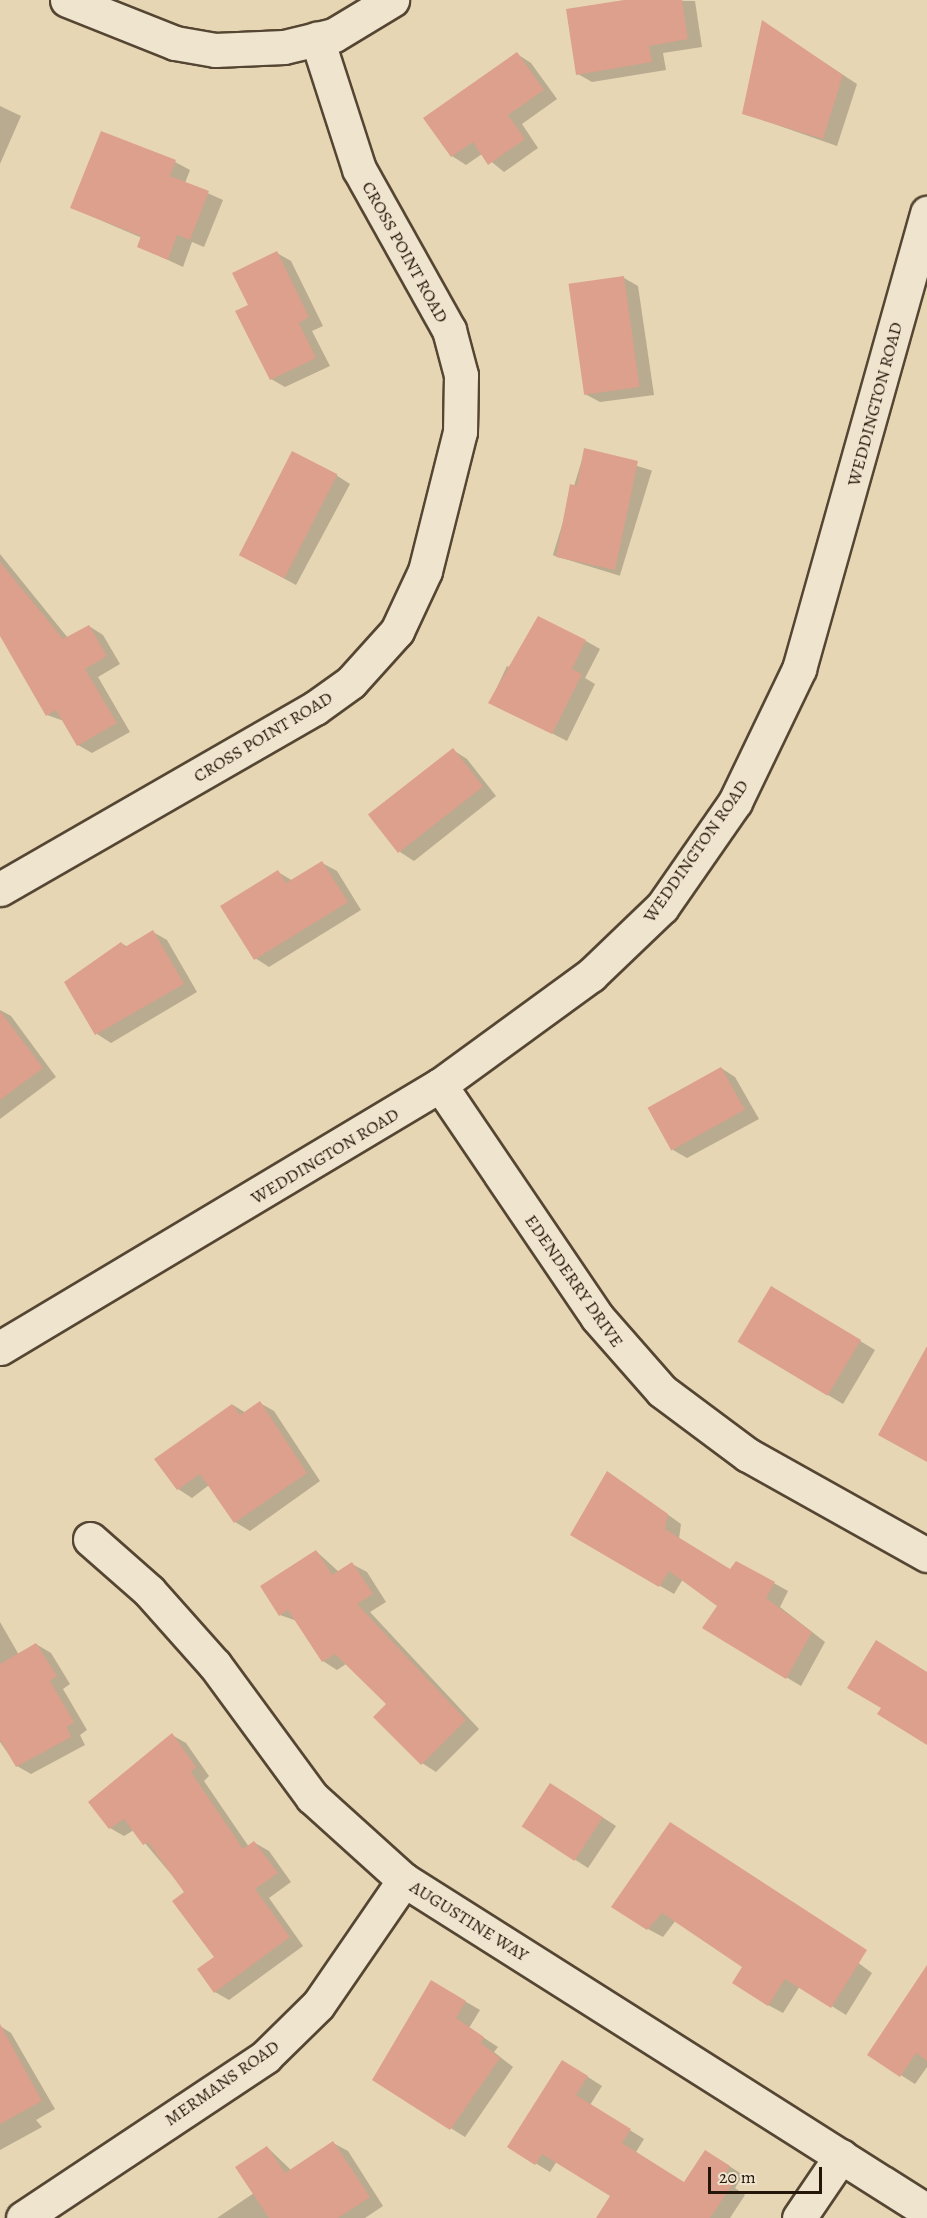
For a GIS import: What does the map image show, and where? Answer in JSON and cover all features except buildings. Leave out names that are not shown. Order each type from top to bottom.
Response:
[{"type":"street","points":[[67,0],[176,43],[215,50],[317,39],[360,23],[392,0]]},
{"type":"street","name":"CROSS POINT ROAD","points":[[4,878],[324,702],[397,631],[425,571],[460,432],[461,375],[440,310],[359,169],[317,39]]},
{"type":"street","name":"WEDDINGTON ROAD","points":[[0,1348],[440,1085],[539,1016],[634,936],[662,907],[735,802],[799,669],[827,584],[927,213]]},
{"type":"street","name":"EDENDERRY DRIVE","points":[[440,1085],[597,1317],[662,1391],[748,1455],[927,1555]]},
{"type":"street","name":"AUGUSTINE WAY","points":[[90,1539],[149,1591],[216,1665],[312,1797],[404,1880],[927,2211]]},
{"type":"street","name":"MERMANS ROAD","points":[[23,2218],[265,2057],[318,2005],[404,1880]]},
{"type":"street","points":[[799,2218],[841,2156]]}]
